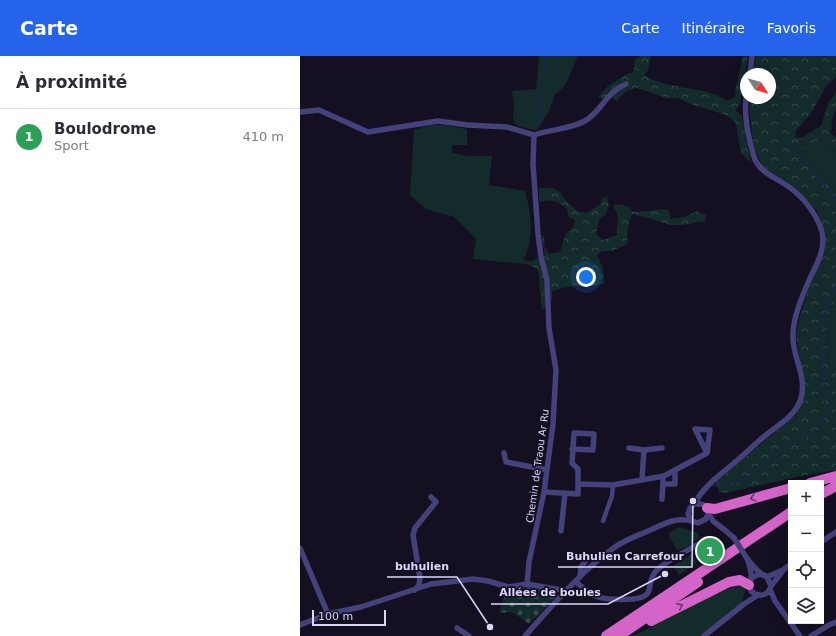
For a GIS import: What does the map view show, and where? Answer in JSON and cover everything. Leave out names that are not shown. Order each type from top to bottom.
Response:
[{"type":"highway","points":[[821,480],[836,476]]},
{"type":"highway","points":[[824,492],[836,486]]},
{"type":"highway","points":[[706,509],[788,489]]},
{"type":"highway","points":[[824,500],[836,494]]},
{"type":"highway","points":[[606,636],[788,514]]},
{"type":"highway","points":[[620,636],[788,522]]},
{"type":"highway","points":[[620,636],[729,582],[740,580],[751,585]]},
{"type":"street","points":[[751,68],[752,56]]},
{"type":"street","points":[[300,112],[319,110],[368,132],[438,121],[468,125],[507,127],[534,135],[582,122],[594,113],[612,92],[618,87],[626,84]]},
{"type":"street","points":[[692,521],[688,514],[702,491],[710,482],[782,423],[797,408],[802,396],[802,387],[799,366],[794,348],[794,325],[800,302],[821,255],[822,233],[816,217],[793,190],[768,174],[756,163],[746,126],[745,104]]},
{"type":"street","name":"Chemin de Traou Ar Ru","points":[[528,584],[530,562],[547,470],[553,424],[556,370],[549,328],[547,280],[541,257],[538,234],[533,164],[534,135]]},
{"type":"street","points":[[544,492],[578,494],[578,469],[572,463],[572,449],[574,433],[594,434],[593,450],[572,449]]},
{"type":"street","points":[[629,448],[644,450],[662,448]]},
{"type":"street","points":[[642,479],[644,450]]},
{"type":"street","points":[[504,453],[506,462],[547,470]]},
{"type":"street","points":[[578,484],[613,485],[664,476],[707,453]]},
{"type":"street","points":[[663,484],[675,484],[675,470]]},
{"type":"street","points":[[662,499],[664,476]]},
{"type":"street","points":[[603,521],[612,496],[613,485]]},
{"type":"street","points":[[701,522],[706,519],[706,509],[702,499],[702,491]]},
{"type":"street","points":[[561,531],[565,493]]},
{"type":"street","points":[[415,590],[418,588],[420,578],[413,535],[415,528],[436,502],[431,497]]},
{"type":"street","points":[[525,636],[578,580],[616,546],[658,526],[677,519],[692,506],[701,504],[716,524],[734,538],[748,560],[758,571],[766,576],[775,601],[800,636]]},
{"type":"street","points":[[677,519],[698,523],[716,524]]},
{"type":"street","points":[[824,540],[836,532]]},
{"type":"street","points":[[578,580],[590,594],[602,599],[610,600],[641,598],[648,592],[651,578],[657,570],[704,541]]},
{"type":"street","points":[[300,548],[328,614]]},
{"type":"street","points":[[578,580],[581,567],[587,559]]},
{"type":"street","points":[[748,560],[751,585],[760,595],[775,601]]},
{"type":"street","points":[[744,604],[751,585],[758,575],[766,576],[788,566]]},
{"type":"street","points":[[704,636],[744,604],[768,592],[782,570]]},
{"type":"street","points":[[300,625],[328,614],[361,607],[431,584],[473,579],[488,581],[508,587],[528,584],[567,591]]},
{"type":"street","points":[[811,636],[836,622]]},
{"type":"street","points":[[457,628],[469,636]]},
{"type":"green space","points":[[539,56],[578,56],[566,83],[559,92],[555,94],[549,111],[537,130],[516,125],[513,119],[514,105],[512,91],[536,89]]},
{"type":"green space","points":[[640,56],[651,56],[648,70],[644,75],[653,80],[674,86],[708,92],[726,101],[735,98],[740,69],[740,104],[735,110],[742,116],[751,163],[741,153],[736,124],[730,117],[696,106],[678,98],[666,98],[635,88],[627,91],[617,101],[612,98],[597,98],[608,86],[629,73],[633,73],[635,60]]},
{"type":"green space","points":[[743,56],[748,56],[746,68],[740,68]]},
{"type":"green space","points":[[756,56],[836,56],[836,77],[826,86],[812,112],[796,131],[795,138],[803,137],[821,126],[828,104],[836,92],[836,108],[832,118],[831,134],[836,137],[836,153],[821,139],[811,144],[795,145],[836,189],[836,297],[827,318],[828,369],[836,369],[836,470],[796,477],[725,493],[719,492],[716,482],[797,414],[805,392],[796,334],[811,282],[824,255],[826,234],[817,211],[793,186],[761,164],[754,147],[749,104],[776,104],[776,68],[754,68]]},
{"type":"green space","points":[[430,125],[444,125],[467,129],[467,145],[452,145],[452,153],[469,156],[492,156],[489,185],[525,191],[531,226],[527,252],[523,260],[524,264],[473,259],[476,239],[454,217],[426,209],[410,195],[414,130]]},
{"type":"green space","points":[[821,139],[836,153],[836,189],[795,145],[811,144]]},
{"type":"green space","points":[[539,188],[552,188],[560,192],[564,199],[577,211],[587,213],[600,204],[602,198],[607,197],[609,205],[606,214],[599,220],[596,234],[603,240],[617,235],[618,213],[614,210],[614,204],[630,207],[631,211],[637,212],[665,209],[669,211],[671,219],[685,217],[697,211],[706,215],[705,221],[683,225],[669,225],[632,214],[628,227],[627,244],[612,251],[602,251],[597,255],[603,268],[604,284],[590,286],[575,285],[552,291],[552,300],[542,310],[538,270],[530,265],[524,264],[523,260],[532,261],[545,255],[541,235],[544,236],[545,248],[549,254],[560,252],[565,236],[572,228],[575,220],[568,216],[567,209],[557,202],[539,202]]},
{"type":"green space","points":[[836,297],[836,369],[828,369],[827,318]]},
{"type":"green space","points":[[679,527],[697,533],[701,537],[687,547],[677,550],[668,534]]},
{"type":"green space","points":[[691,554],[697,563],[679,575],[673,566]]},
{"type":"green space","points":[[739,585],[746,588],[742,602],[700,636],[633,636],[711,596]]},
{"type":"green space","points":[[529,587],[554,591],[557,596],[529,624],[512,612],[499,613],[506,591]]},
{"type":"waterway","points":[[538,126],[546,56]]},
{"type":"waterway","points":[[787,141],[836,199]]},
{"type":"waterway","points":[[713,485],[717,486],[742,481],[793,443],[818,431],[825,416],[821,323],[836,285]]},
{"type":"place","name":"Buhulien Carrefour","points":[[693,501]]},
{"type":"place","name":"Boulodrome","points":[[710,551]]},
{"type":"place","name":"Allées de boules","points":[[665,574]]},
{"type":"place","name":"buhulien","points":[[490,627]]}]
